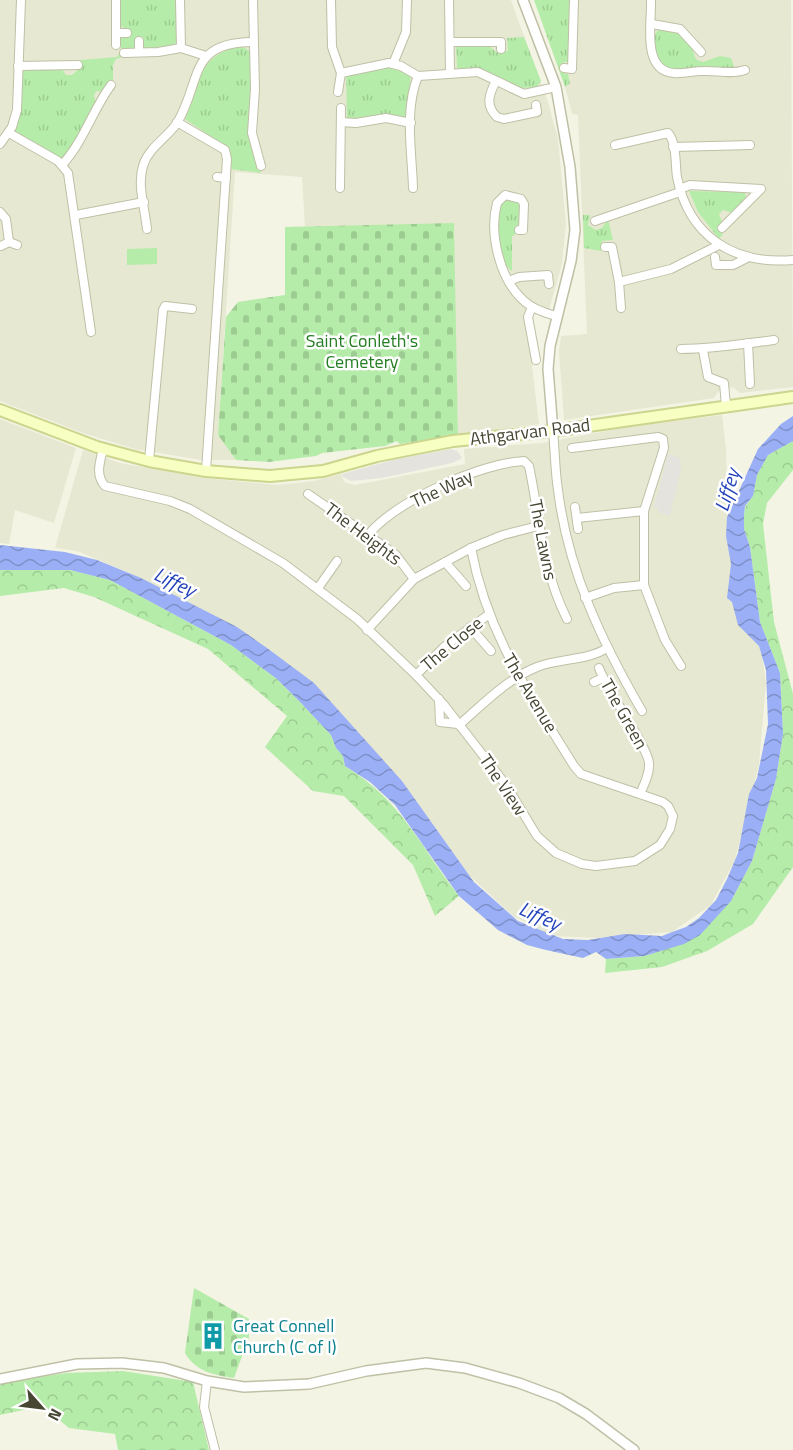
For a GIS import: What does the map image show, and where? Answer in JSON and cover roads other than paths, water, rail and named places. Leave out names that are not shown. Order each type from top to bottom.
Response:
[{"type":"main road","name":"Athgarvan Road","points":[[0,410],[103,449],[149,461],[206,471],[270,476],[323,471],[377,456],[453,441],[553,431],[793,397]]},
{"type":"street","points":[[0,144],[9,133],[17,110],[21,0]]},
{"type":"street","points":[[116,0],[116,45]]},
{"type":"street","points":[[180,0],[181,48]]},
{"type":"street","points":[[253,0],[255,88],[252,133],[261,165]]},
{"type":"street","points":[[332,0],[332,40],[341,73],[339,92]]},
{"type":"street","points":[[393,64],[406,32],[407,0]]},
{"type":"street","points":[[449,0],[450,73]]},
{"type":"street","points":[[523,0],[555,87],[570,168],[575,230],[571,261],[556,316],[548,369],[558,490],[563,520],[585,598],[607,648],[642,711]]},
{"type":"street","points":[[564,68],[572,69],[574,0]]},
{"type":"street","points":[[651,0],[652,56],[657,65],[672,74],[745,70]]},
{"type":"street","points":[[652,24],[680,29],[701,52]]},
{"type":"street","points":[[116,33],[127,33]]},
{"type":"street","points":[[139,41],[139,51]]},
{"type":"street","points":[[147,229],[140,181],[143,163],[177,122],[195,75],[206,56],[225,46],[253,42]]},
{"type":"street","points":[[450,42],[501,42],[501,49]]},
{"type":"street","points":[[124,53],[158,52],[181,48],[206,56]]},
{"type":"street","points":[[341,73],[393,64],[418,76],[478,72],[524,94],[555,87]]},
{"type":"street","points":[[18,66],[69,69],[78,65]]},
{"type":"street","points":[[413,188],[412,98],[418,76]]},
{"type":"street","points":[[496,81],[489,97],[489,106],[497,117],[504,119],[537,112],[536,105]]},
{"type":"street","points":[[62,165],[81,139],[99,95],[111,85]]},
{"type":"street","points":[[340,188],[341,108]]},
{"type":"street","points":[[341,122],[356,123],[386,118],[411,123]]},
{"type":"street","points":[[177,122],[225,150],[226,178],[206,471]]},
{"type":"street","points":[[252,133],[263,132]]},
{"type":"street","points":[[615,145],[664,132],[671,135],[680,190],[691,215],[717,246],[771,261],[793,260]]},
{"type":"street","points":[[9,133],[62,165],[70,181],[95,315],[92,332]]},
{"type":"street","points":[[673,147],[750,145]]},
{"type":"street","points":[[217,177],[226,178]]},
{"type":"street","points":[[595,220],[690,185],[761,189],[722,228]]},
{"type":"street","points":[[519,230],[523,230],[524,204],[516,196],[505,195],[497,203],[494,229],[496,244],[509,281],[523,300],[532,307],[556,316]]},
{"type":"street","points":[[76,216],[144,202]]},
{"type":"street","points":[[0,213],[6,219],[13,244],[1,246]]},
{"type":"street","points":[[723,214],[730,221]]},
{"type":"street","points":[[620,282],[671,269],[717,246]]},
{"type":"street","points":[[605,247],[612,248],[620,282],[621,308]]},
{"type":"street","points":[[715,257],[716,265],[733,265],[749,256]]},
{"type":"street","points":[[509,281],[519,277],[548,275],[549,284]]},
{"type":"street","points":[[149,461],[163,310],[165,306],[192,309]]},
{"type":"street","points":[[532,307],[528,317],[536,360]]},
{"type":"street","points":[[681,349],[703,350],[774,340]]},
{"type":"street","points":[[748,343],[748,381]]},
{"type":"street","points":[[703,350],[705,372],[711,378],[724,383],[726,406]]},
{"type":"street","points":[[617,432],[618,442]]},
{"type":"street","points":[[572,448],[658,437],[663,439],[664,448],[644,511],[644,585],[665,640],[681,666]]},
{"type":"street","name":"The View","points":[[103,449],[98,468],[100,481],[105,486],[118,491],[170,501],[190,509],[283,563],[357,619],[439,699],[506,785],[537,836],[556,853],[582,864],[611,865],[635,861],[653,851],[666,835],[673,816],[663,802],[640,794]]},
{"type":"street","name":"The Lawns","points":[[524,461],[531,477],[538,526],[549,576],[567,619]]},
{"type":"street","name":"The Way","points":[[368,534],[385,519],[458,478],[524,461]]},
{"type":"street","name":"The Heights","points":[[308,494],[395,554],[414,579]]},
{"type":"street","points":[[323,503],[328,496]]},
{"type":"street","points":[[575,507],[578,529]]},
{"type":"street","points":[[577,518],[644,511]]},
{"type":"street","points":[[367,630],[414,579],[471,548],[503,535],[538,526]]},
{"type":"street","name":"The Avenue","points":[[471,548],[488,615],[519,676],[578,771],[640,794]]},
{"type":"street","points":[[318,588],[337,561]]},
{"type":"street","points":[[445,562],[466,586]]},
{"type":"street","points":[[585,598],[615,588],[644,585]]},
{"type":"street","points":[[562,608],[571,604]]},
{"type":"street","name":"The Close","points":[[416,675],[470,627],[488,615]]},
{"type":"street","points":[[470,627],[491,651]]},
{"type":"street","points":[[439,699],[438,719],[443,723],[459,725],[519,676],[552,662],[592,656],[607,648]]},
{"type":"street","points":[[676,658],[684,653]]},
{"type":"street","name":"The Green","points":[[599,668],[647,755],[649,766],[640,794]]},
{"type":"street","points":[[594,682],[603,678]]},
{"type":"street","points":[[0,1379],[98,1363],[164,1368],[207,1381],[244,1387],[298,1385],[366,1371],[426,1363],[465,1368],[519,1383],[559,1398],[586,1413],[634,1450]]},
{"type":"street","points":[[207,1381],[204,1407],[215,1450]]},
{"type":"water","points":[[793,416],[793,441],[768,455],[757,475],[753,496],[745,506],[744,515],[744,529],[750,547],[760,622],[780,673],[783,734],[776,779],[752,861],[731,901],[700,935],[684,944],[644,956],[606,959],[596,952],[583,958],[527,945],[498,930],[459,896],[395,805],[370,782],[345,766],[343,756],[336,748],[331,735],[277,679],[231,645],[110,580],[70,570],[0,570],[0,545],[65,552],[97,560],[141,578],[237,627],[314,683],[402,781],[474,882],[518,921],[563,939],[588,940],[625,934],[662,936],[686,927],[699,918],[716,900],[738,853],[749,794],[757,778],[768,724],[766,670],[759,646],[738,625],[732,602],[727,598],[731,564],[726,536],[727,517],[758,449],[781,424]]},
{"type":"place","name":"Great Connell Church (C of I)","points":[[213,1336]]},
{"type":"park label","name":"Saint Conleth's Cemetery","points":[[362,351]]},
{"type":"water label","name":"Liffey","points":[[727,490]]},
{"type":"water label","name":"Liffey","points":[[175,582]]},
{"type":"water label","name":"Liffey","points":[[540,916]]}]
